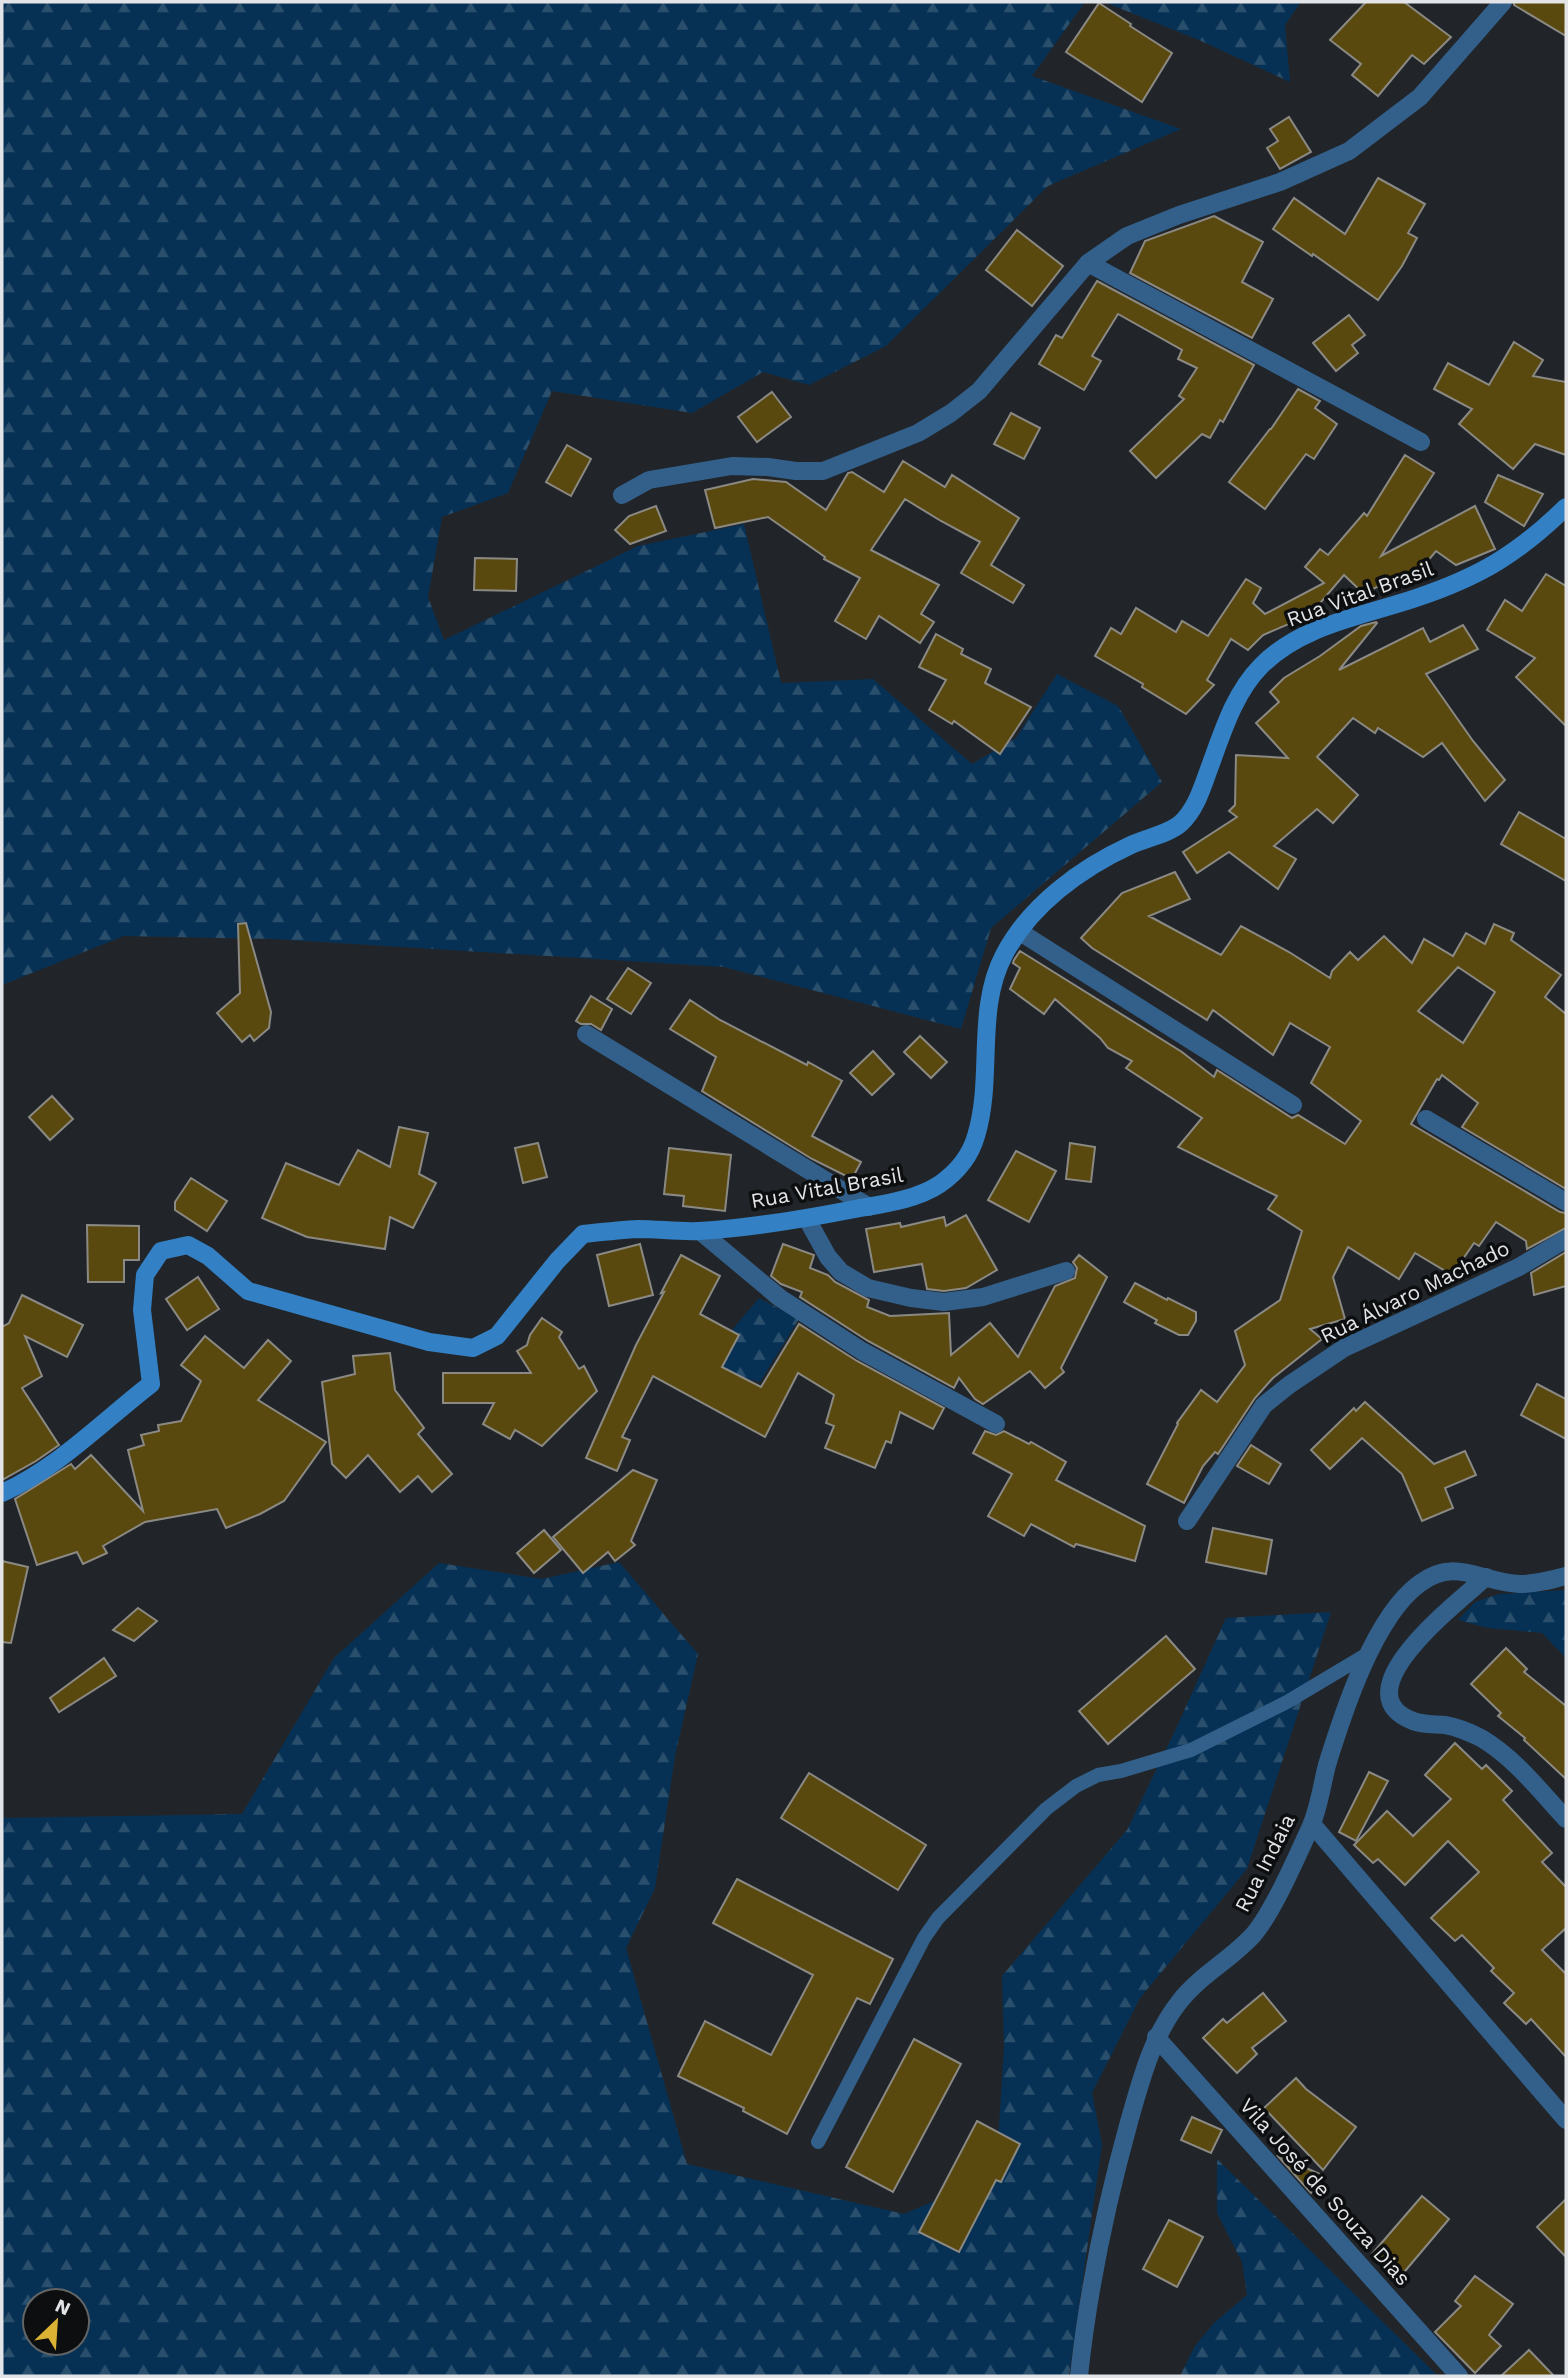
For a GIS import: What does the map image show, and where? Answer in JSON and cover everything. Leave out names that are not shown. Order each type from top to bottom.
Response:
[{"type":"street","points":[[622,495],[649,480],[732,466],[824,471],[918,433],[951,413],[979,391],[1088,263],[1127,236],[1179,215],[1280,182],[1349,150],[1420,97],[1503,2]]},
{"type":"street","points":[[1088,263],[1421,442]]},
{"type":"street","name":"Rua Vital Brasil","points":[[2,1493],[65,1454],[151,1384],[142,1310],[145,1275],[161,1251],[188,1245],[208,1256],[248,1291],[429,1342],[473,1348],[497,1336],[557,1261],[583,1234],[641,1229],[700,1231],[807,1219],[912,1197],[938,1186],[961,1167],[975,1140],[982,1112],[986,1033],[994,983],[1004,955],[1056,891],[1103,858],[1179,825],[1201,793],[1219,741],[1241,692],[1259,667],[1283,646],[1316,630],[1418,598],[1494,566],[1531,540],[1566,507]]},
{"type":"street","points":[[1020,932],[1293,1105]]},
{"type":"street","points":[[586,1034],[869,1207]]},
{"type":"street","points":[[1426,1119],[1566,1202]]},
{"type":"street","points":[[807,1219],[828,1257],[841,1272],[868,1288],[911,1298],[944,1302],[983,1297],[1066,1270]]},
{"type":"street","points":[[700,1231],[780,1298],[862,1351],[996,1424]]},
{"type":"street","name":"Rua Álvaro Machado","points":[[1186,1521],[1264,1405],[1289,1385],[1344,1348],[1518,1267],[1566,1239]]},
{"type":"street","name":"Rua Indaia","points":[[1079,2376],[1082,2342],[1117,2166],[1157,2037],[1180,2000],[1253,1934],[1267,1914],[1312,1824],[1344,1714],[1369,1653],[1401,1598],[1421,1581],[1451,1569],[1518,1584],[1547,1582],[1566,1576]]},
{"type":"street","points":[[1486,1577],[1414,1643],[1396,1668],[1389,1692],[1395,1709],[1414,1721],[1448,1726],[1478,1737],[1508,1756],[1566,1819]]},
{"type":"street","points":[[1312,1824],[1566,2120]]},
{"type":"street","name":"Vila José de Souza Dias","points":[[1157,2037],[1459,2376]]},
{"type":"lane","points":[[818,2142],[924,1938],[938,1918],[1046,1808],[1076,1786],[1098,1775],[1121,1771],[1191,1750],[1287,1702],[1369,1653]]},
{"type":"green space","points":[[2,2],[1085,2],[1032,76],[1181,129],[1048,186],[886,346],[809,385],[763,372],[692,413],[552,391],[508,493],[442,517],[428,597],[444,640],[638,546],[744,524],[781,683],[873,679],[972,764],[1016,738],[1057,674],[1118,706],[1162,782],[991,928],[961,1029],[724,967],[273,939],[124,936],[2,985]]},
{"type":"green space","points":[[1104,2],[1301,2],[1285,25],[1290,82],[1199,40]]},
{"type":"green space","points":[[759,1298],[799,1319],[760,1382],[723,1373],[727,1336]]},
{"type":"green space","points":[[619,1562],[698,1654],[675,1756],[655,1888],[626,1948],[687,2164],[904,2214],[996,2174],[1004,2047],[1002,1976],[1127,1830],[1226,1618],[1331,1612],[1247,1869],[1140,1998],[1092,2093],[1102,2144],[1069,2376],[2,2376],[2,1818],[242,1814],[334,1658],[439,1563],[542,1579]]},
{"type":"green space","points":[[1566,1590],[1566,1658],[1542,1633],[1488,1628],[1458,1620],[1475,1602],[1499,1594]]},
{"type":"green space","points":[[1217,2159],[1438,2376],[1180,2376],[1195,2346],[1214,2323],[1247,2295],[1242,2262],[1217,2213]]},
{"type":"building","points":[[1366,2],[1404,2],[1451,37],[1424,64],[1412,55],[1378,96],[1352,75],[1361,64],[1330,40]]},
{"type":"building","points":[[1514,2],[1566,2],[1566,36],[1514,5]]},
{"type":"building","points":[[1099,3],[1172,53],[1142,102],[1066,52]]},
{"type":"building","points":[[1289,117],[1311,152],[1280,169],[1267,148],[1278,141],[1270,129]]},
{"type":"building","points":[[1378,178],[1425,204],[1408,233],[1417,238],[1402,266],[1378,300],[1273,229],[1294,198],[1345,234]]},
{"type":"building","points":[[1214,216],[1263,242],[1242,282],[1273,299],[1252,338],[1130,273],[1145,241]]},
{"type":"building","points":[[1017,230],[1063,266],[1032,306],[986,270]]},
{"type":"building","points":[[1097,281],[1254,365],[1223,422],[1220,420],[1210,438],[1202,434],[1156,478],[1130,451],[1184,399],[1179,396],[1197,368],[1178,359],[1182,350],[1118,314],[1092,356],[1101,361],[1084,390],[1039,364],[1056,335],[1062,338]]},
{"type":"building","points":[[1349,315],[1365,335],[1352,345],[1358,353],[1336,371],[1313,343]]},
{"type":"building","points":[[1514,342],[1543,360],[1533,376],[1566,382],[1566,455],[1535,444],[1513,469],[1459,424],[1472,409],[1434,389],[1448,363],[1489,385]]},
{"type":"building","points":[[1298,389],[1320,401],[1315,408],[1337,424],[1314,459],[1306,454],[1265,509],[1229,482],[1271,429]]},
{"type":"building","points":[[772,392],[791,417],[757,442],[738,417]]},
{"type":"building","points":[[1011,413],[1040,428],[1024,459],[994,444]]},
{"type":"building","points":[[567,445],[591,459],[571,496],[546,482]]},
{"type":"building","points":[[1405,455],[1434,473],[1381,556],[1475,506],[1495,549],[1456,565],[1436,551],[1422,568],[1363,593],[1344,575],[1310,615],[1263,635],[1248,650],[1231,639],[1207,680],[1214,685],[1186,714],[1142,687],[1143,684],[1095,656],[1111,628],[1121,634],[1136,608],[1176,632],[1182,621],[1208,636],[1246,579],[1261,588],[1253,603],[1265,614],[1324,583],[1305,567],[1320,549],[1328,555],[1364,513],[1367,516]]},
{"type":"building","points":[[903,461],[945,487],[952,475],[1019,518],[991,565],[1024,585],[1013,603],[961,573],[980,542],[905,499],[871,550],[939,585],[921,614],[934,622],[920,643],[879,616],[866,639],[835,621],[860,578],[824,559],[825,557],[768,517],[715,528],[705,490],[753,479],[786,482],[826,510],[848,473],[852,472],[884,492]]},
{"type":"building","points":[[1498,475],[1543,494],[1524,526],[1485,502]]},
{"type":"building","points":[[656,506],[666,531],[630,544],[615,530],[629,516]]},
{"type":"building","points":[[475,558],[517,559],[516,591],[474,590]]},
{"type":"building","points":[[1546,574],[1566,586],[1566,726],[1516,677],[1535,658],[1487,630],[1505,600],[1522,611]]},
{"type":"building","points":[[1376,622],[1339,670],[1423,628],[1430,642],[1463,625],[1478,649],[1426,674],[1473,741],[1505,780],[1485,801],[1442,743],[1423,757],[1378,728],[1375,733],[1353,718],[1317,757],[1358,795],[1333,823],[1317,809],[1274,846],[1296,859],[1278,889],[1229,852],[1197,873],[1183,852],[1237,817],[1229,811],[1235,805],[1236,755],[1288,758],[1256,723],[1279,702],[1270,692],[1284,678],[1361,626]]},
{"type":"building","points":[[936,634],[963,649],[961,654],[991,669],[985,683],[1031,707],[1000,754],[954,721],[952,724],[929,710],[946,680],[919,667]]},
{"type":"building","points":[[1519,812],[1566,839],[1566,881],[1501,844]]},
{"type":"building","points":[[1175,872],[1190,899],[1149,916],[1221,955],[1241,926],[1330,978],[1332,971],[1350,952],[1358,960],[1384,936],[1412,963],[1424,939],[1453,956],[1466,933],[1485,944],[1494,924],[1514,933],[1511,940],[1561,975],[1545,997],[1566,1014],[1566,1189],[1462,1127],[1478,1103],[1442,1075],[1411,1124],[1560,1212],[1566,1213],[1566,1228],[1527,1249],[1526,1241],[1496,1222],[1479,1246],[1474,1243],[1452,1275],[1415,1253],[1399,1279],[1348,1247],[1333,1277],[1345,1319],[1310,1329],[1322,1339],[1273,1378],[1255,1398],[1218,1454],[1215,1452],[1203,1466],[1184,1503],[1147,1484],[1177,1423],[1201,1390],[1217,1402],[1245,1365],[1235,1331],[1280,1300],[1302,1231],[1268,1209],[1277,1196],[1178,1147],[1202,1118],[1126,1068],[1132,1061],[1108,1048],[1055,999],[1044,1014],[1010,989],[1020,968],[1013,963],[1014,960],[1020,951],[1182,1052],[1214,1077],[1217,1070],[1292,1118],[1298,1115],[1345,1144],[1361,1121],[1311,1083],[1330,1047],[1290,1023],[1273,1055],[1213,1010],[1207,1020],[1092,948],[1081,938],[1122,893]],"holes":[[[1458,967],[1495,992],[1463,1043],[1418,1011]]]},
{"type":"building","points":[[246,923],[271,1012],[269,1028],[254,1041],[250,1035],[242,1042],[217,1013],[240,993],[238,924]]},
{"type":"building","points":[[628,968],[651,983],[631,1014],[607,999]]},
{"type":"building","points":[[591,996],[612,1009],[601,1030],[591,1024],[576,1021]]},
{"type":"building","points":[[690,1000],[720,1020],[842,1081],[812,1136],[861,1162],[852,1179],[812,1159],[702,1091],[716,1057],[670,1029]]},
{"type":"building","points":[[920,1036],[947,1062],[931,1078],[904,1052]]},
{"type":"building","points":[[873,1051],[894,1074],[872,1095],[850,1073]]},
{"type":"building","points":[[52,1096],[73,1119],[50,1140],[29,1117]]},
{"type":"building","points":[[399,1127],[428,1133],[419,1174],[436,1183],[413,1228],[390,1217],[385,1249],[307,1237],[262,1218],[286,1163],[339,1185],[358,1150],[390,1167]]},
{"type":"building","points":[[538,1143],[547,1177],[523,1183],[515,1148]]},
{"type":"building","points":[[1070,1143],[1095,1147],[1091,1182],[1066,1179]]},
{"type":"building","points":[[669,1148],[731,1155],[725,1211],[683,1206],[684,1196],[664,1194]]},
{"type":"building","points":[[1016,1151],[1056,1171],[1029,1222],[988,1200]]},
{"type":"building","points":[[191,1178],[227,1201],[207,1231],[175,1210],[175,1202]]},
{"type":"building","points":[[966,1215],[997,1270],[966,1288],[944,1291],[927,1289],[922,1264],[874,1272],[866,1229],[900,1223],[901,1227],[944,1217],[946,1226]]},
{"type":"building","points":[[87,1225],[139,1226],[139,1260],[124,1260],[124,1282],[88,1282]]},
{"type":"building","points":[[640,1244],[653,1295],[609,1306],[597,1255]]},
{"type":"building","points":[[783,1244],[814,1255],[810,1268],[828,1275],[835,1282],[869,1300],[867,1307],[890,1316],[949,1313],[951,1355],[990,1323],[1018,1357],[1055,1286],[1075,1278],[1077,1268],[1073,1262],[1079,1255],[1107,1277],[1061,1368],[1064,1372],[1045,1388],[1030,1371],[983,1404],[975,1399],[959,1378],[954,1388],[868,1341],[800,1297],[802,1292],[781,1284],[771,1276]]},
{"type":"building","points":[[1566,1252],[1566,1286],[1534,1295],[1531,1273]]},
{"type":"building","points":[[681,1255],[720,1276],[700,1314],[739,1335],[722,1367],[761,1387],[799,1324],[857,1361],[944,1408],[933,1429],[900,1412],[891,1443],[886,1441],[875,1468],[825,1448],[834,1426],[826,1423],[834,1395],[798,1373],[765,1437],[653,1376],[622,1437],[630,1440],[617,1471],[586,1458],[636,1345]]},
{"type":"building","points":[[198,1277],[219,1309],[187,1330],[166,1299]]},
{"type":"building","points":[[1135,1283],[1196,1312],[1196,1321],[1188,1335],[1179,1335],[1155,1323],[1157,1320],[1124,1302]]},
{"type":"building","points":[[22,1295],[83,1325],[67,1357],[25,1336],[42,1376],[22,1388],[59,1445],[2,1480],[2,1327],[9,1323]]},
{"type":"building","points":[[542,1318],[562,1332],[559,1337],[579,1369],[584,1366],[597,1391],[542,1446],[515,1430],[510,1439],[483,1424],[494,1403],[443,1403],[443,1373],[531,1373],[517,1351],[527,1345],[530,1335]]},
{"type":"building","points":[[205,1336],[244,1368],[268,1340],[291,1361],[258,1400],[326,1442],[284,1501],[226,1528],[217,1509],[145,1522],[103,1546],[107,1553],[83,1564],[77,1552],[37,1565],[15,1499],[71,1464],[75,1469],[91,1455],[143,1511],[128,1450],[144,1445],[141,1435],[159,1431],[158,1425],[181,1421],[201,1381],[181,1365]]},
{"type":"building","points":[[390,1353],[395,1390],[424,1428],[418,1434],[452,1474],[432,1492],[418,1476],[400,1492],[368,1455],[346,1478],[332,1464],[322,1382],[355,1374],[353,1356]]},
{"type":"building","points":[[1537,1384],[1566,1399],[1566,1439],[1521,1415]]},
{"type":"building","points":[[1365,1402],[1434,1464],[1465,1451],[1476,1475],[1445,1488],[1453,1508],[1422,1521],[1402,1474],[1362,1438],[1330,1469],[1311,1450],[1354,1408],[1356,1411]]},
{"type":"building","points":[[985,1431],[996,1435],[1004,1431],[1029,1444],[1031,1442],[1066,1462],[1056,1480],[1145,1526],[1135,1561],[1076,1544],[1074,1547],[1031,1524],[1024,1536],[988,1516],[1012,1474],[973,1453]]},
{"type":"building","points":[[1251,1445],[1281,1464],[1269,1484],[1237,1466]]},
{"type":"building","points":[[633,1470],[657,1480],[631,1541],[635,1545],[615,1561],[608,1552],[583,1573],[553,1537]]},
{"type":"building","points":[[1213,1528],[1272,1540],[1266,1574],[1206,1562]]},
{"type":"building","points":[[544,1530],[561,1550],[534,1573],[517,1553]]},
{"type":"building","points":[[2,1561],[28,1567],[11,1643],[2,1642]]},
{"type":"building","points":[[138,1608],[157,1621],[134,1641],[113,1630]]},
{"type":"building","points":[[1166,1636],[1195,1669],[1108,1744],[1079,1711]]},
{"type":"building","points":[[1506,1648],[1527,1669],[1524,1672],[1566,1706],[1566,1779],[1524,1740],[1525,1738],[1498,1716],[1501,1713],[1471,1684]]},
{"type":"building","points":[[104,1658],[116,1676],[59,1712],[50,1698]]},
{"type":"building","points":[[1455,1743],[1482,1769],[1486,1765],[1512,1791],[1503,1800],[1552,1853],[1542,1862],[1566,1887],[1566,1928],[1542,1950],[1566,1974],[1566,2057],[1531,2019],[1526,2024],[1504,2003],[1514,1993],[1491,1971],[1494,1968],[1462,1935],[1455,1941],[1431,1918],[1479,1872],[1448,1841],[1405,1885],[1378,1859],[1373,1863],[1354,1845],[1387,1811],[1413,1836],[1451,1799],[1425,1775]]},
{"type":"building","points":[[1369,1772],[1388,1781],[1356,1841],[1339,1832]]},
{"type":"building","points":[[809,1773],[926,1845],[898,1890],[781,1818]]},
{"type":"building","points":[[737,1879],[893,1959],[870,2004],[857,1998],[787,2134],[743,2111],[744,2108],[678,2076],[705,2021],[771,2055],[813,1975],[713,1923]]},
{"type":"building","points":[[1263,1993],[1286,2021],[1252,2048],[1257,2054],[1237,2073],[1203,2038],[1223,2019],[1227,2023]]},
{"type":"building","points":[[914,2039],[961,2064],[893,2192],[846,2167]]},
{"type":"building","points":[[1296,2078],[1306,2089],[1356,2127],[1323,2170],[1264,2108]]},
{"type":"building","points":[[1192,2117],[1222,2130],[1211,2153],[1181,2140]]},
{"type":"building","points":[[977,2121],[1020,2144],[1001,2182],[996,2180],[959,2252],[919,2232]]},
{"type":"building","points":[[1277,2155],[1324,2176],[1311,2193]]},
{"type":"building","points":[[1422,2196],[1449,2219],[1400,2277],[1372,2254]]},
{"type":"building","points":[[1566,2199],[1566,2257],[1537,2227]]},
{"type":"building","points":[[1169,2220],[1203,2237],[1177,2287],[1143,2269]]},
{"type":"building","points":[[1475,2276],[1513,2304],[1489,2335],[1501,2346],[1475,2373],[1435,2332],[1461,2306],[1455,2301]]},
{"type":"building","points":[[1529,2350],[1554,2376],[1501,2376]]}]
